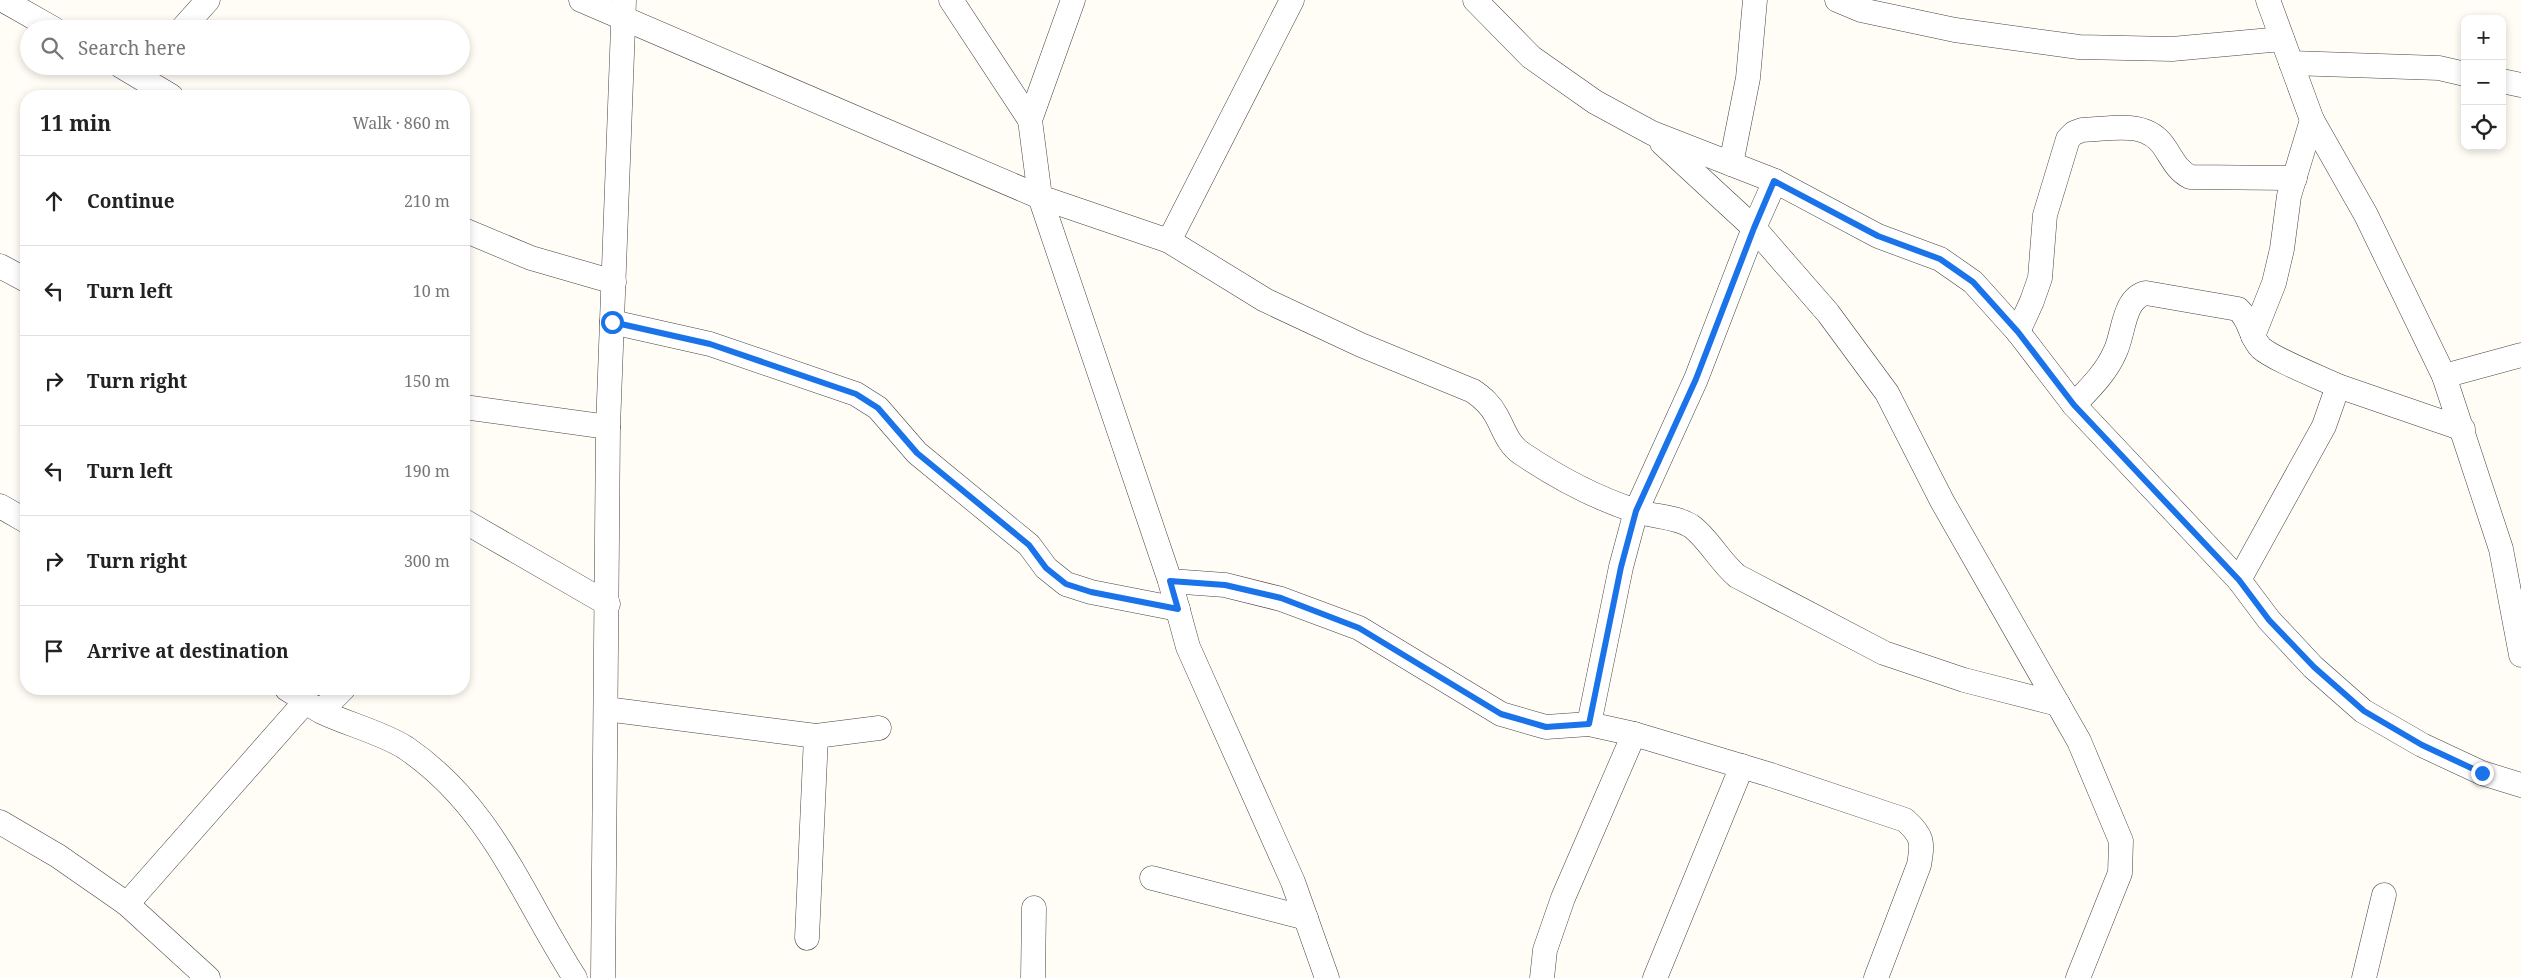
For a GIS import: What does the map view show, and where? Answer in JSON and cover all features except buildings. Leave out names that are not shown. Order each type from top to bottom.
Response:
[{"type":"street","points":[[3,0],[38,20]]},
{"type":"street","points":[[190,20],[208,0]]},
{"type":"street","points":[[581,0],[624,10],[1040,197],[1169,241],[1265,300],[1361,345],[1473,391],[1488,402],[1497,416],[1505,437],[1519,451],[1568,482],[1636,511],[1678,520],[1691,526],[1726,567],[1737,576],[1884,653],[1964,680],[2058,704]]},
{"type":"street","points":[[951,0],[1030,120],[1040,197],[1170,581],[1188,647],[1293,882],[1327,978]]},
{"type":"street","points":[[1030,120],[1073,0]]},
{"type":"street","points":[[1169,241],[1292,0]]},
{"type":"street","points":[[1475,0],[1531,57],[1595,102],[1652,133],[1774,181],[1878,236],[1940,259],[1973,282],[2018,332],[2074,405],[2239,580],[2269,620],[2314,667],[2364,711],[2430,749],[2482,773],[2521,785]]},
{"type":"street","points":[[1731,164],[1748,78],[1755,0]]},
{"type":"street","points":[[1837,0],[1861,10],[1955,30],[2079,47],[2172,49],[2282,39]]},
{"type":"street","points":[[2268,0],[2312,120],[2366,215],[2444,376],[2501,549],[2521,654]]},
{"type":"street","points":[[603,978],[608,604],[608,426],[624,10]]},
{"type":"street","points":[[2291,63],[2439,68],[2461,73]]},
{"type":"street","points":[[144,75],[163,90]]},
{"type":"street","points":[[2506,82],[2521,85]]},
{"type":"street","points":[[2253,336],[2274,283],[2295,178],[2312,120]]},
{"type":"street","points":[[2018,332],[2040,278],[2045,215],[2068,139],[2074,133],[2082,130],[2140,127],[2160,139],[2179,171],[2190,177],[2295,178]]},
{"type":"street","points":[[1652,133],[1754,228],[1828,313],[1887,394],[1942,501],[2079,741],[2121,841],[2120,873],[2078,978]]},
{"type":"street","points":[[1589,724],[1621,567],[1636,511],[1696,379],[1774,181]]},
{"type":"street","points":[[470,233],[531,258],[614,282]]},
{"type":"street","points":[[0,266],[20,277]]},
{"type":"street","points":[[2074,405],[2106,368],[2115,352],[2130,304],[2138,294],[2146,293],[2238,309],[2247,317],[2253,336],[2262,348],[2338,386],[2463,429]]},
{"type":"street","points":[[612,322],[710,344],[856,394],[878,408],[917,453],[1029,545],[1046,568],[1066,584],[1091,592],[1178,609]]},
{"type":"street","points":[[2444,376],[2521,355]]},
{"type":"street","points":[[2239,580],[2324,426],[2338,386]]},
{"type":"street","points":[[470,408],[608,426]]},
{"type":"street","points":[[0,506],[20,518]]},
{"type":"street","points":[[470,524],[608,604]]},
{"type":"street","points":[[1170,581],[1225,585],[1281,598],[1359,628],[1501,714],[1546,727],[1589,724],[1634,734],[1742,766],[1905,820],[1919,833],[1922,847],[1919,865],[1876,978]]},
{"type":"street","points":[[126,904],[305,700],[322,695]]},
{"type":"street","points":[[305,700],[404,747],[458,791],[496,841],[552,943],[575,978]]},
{"type":"street","points":[[606,709],[816,736],[879,728]]},
{"type":"street","points":[[1542,978],[1545,950],[1563,898],[1634,734]]},
{"type":"street","points":[[807,938],[816,736]]},
{"type":"street","points":[[1655,978],[1742,766]]},
{"type":"street","points":[[0,822],[58,856],[126,904],[208,978]]},
{"type":"street","points":[[1152,878],[1306,918]]},
{"type":"street","points":[[2364,978],[2384,895]]},
{"type":"street","points":[[1033,978],[1034,908]]},
{"type":"route","points":[[612,322],[710,344],[856,394],[878,408],[917,453],[1029,545],[1046,568],[1066,584],[1091,592],[1178,609],[1170,581],[1225,585],[1281,598],[1359,628],[1501,714],[1546,727],[1589,724],[1621,567],[1636,511],[1696,379],[1774,181],[1878,236],[1940,259],[1973,282],[2018,332],[2074,405],[2190,531],[2239,580],[2269,620],[2314,667],[2364,711],[2422,745],[2482,773]]}]
